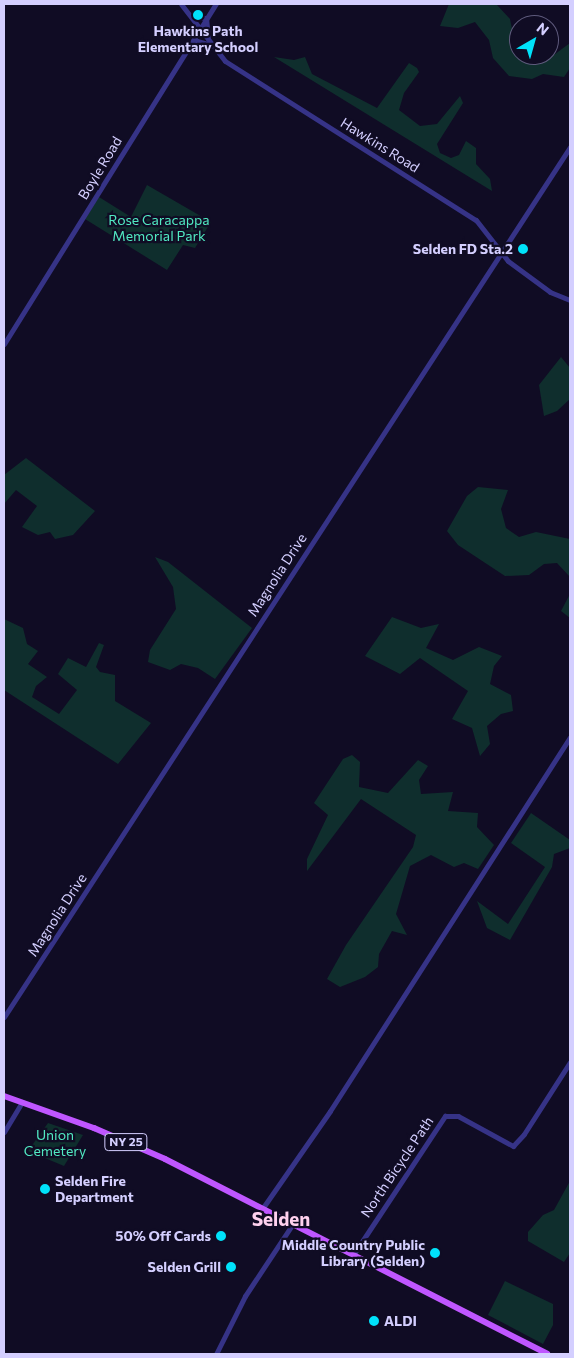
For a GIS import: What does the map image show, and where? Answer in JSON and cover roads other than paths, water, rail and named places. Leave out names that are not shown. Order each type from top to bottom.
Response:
[{"type":"main road","name":"NY 25","points":[[4,1096],[153,1154],[353,1254],[546,1354]]},
{"type":"street","name":"Hawkins Road","points":[[181,4],[200,28],[210,46],[225,61],[464,212],[493,239],[508,261],[527,277],[550,292],[570,300]]},
{"type":"street","name":"Boyle Road","points":[[4,344],[216,4]]},
{"type":"street","points":[[189,15],[200,20],[206,18],[210,46]]},
{"type":"street","points":[[190,45],[202,41],[210,46]]},
{"type":"street","name":"Magnolia Drive","points":[[4,1017],[570,146]]},
{"type":"street","points":[[493,239],[501,242],[510,238]]},
{"type":"street","points":[[262,1209],[330,1111],[570,737]]},
{"type":"street","name":"North Bicycle Path","points":[[353,1254],[445,1116],[458,1116],[501,1142],[513,1146],[524,1134],[570,1062]]},
{"type":"street","points":[[4,1132],[22,1102]]},
{"type":"street","points":[[216,1354],[245,1296],[292,1225]]},
{"type":"place","name":"Hawkins Path Elementary School","points":[[198,15]]},
{"type":"place","name":"Selden FD Sta.2","points":[[523,249]]},
{"type":"place","name":"Selden Fire Department","points":[[45,1189]]},
{"type":"place","name":"50% Off Cards","points":[[221,1236]]},
{"type":"place","name":"Middle Country Public Library (Selden)","points":[[435,1253]]},
{"type":"place","name":"Selden Grill","points":[[231,1267]]},
{"type":"place","name":"ALDI","points":[[374,1321]]},
{"type":"district","name":"Selden","points":[[281,1219]]},
{"type":"park label","name":"Rose Caracappa Memorial Park","points":[[159,228]]},
{"type":"park label","name":"Union Cemetery","points":[[55,1144]]}]
